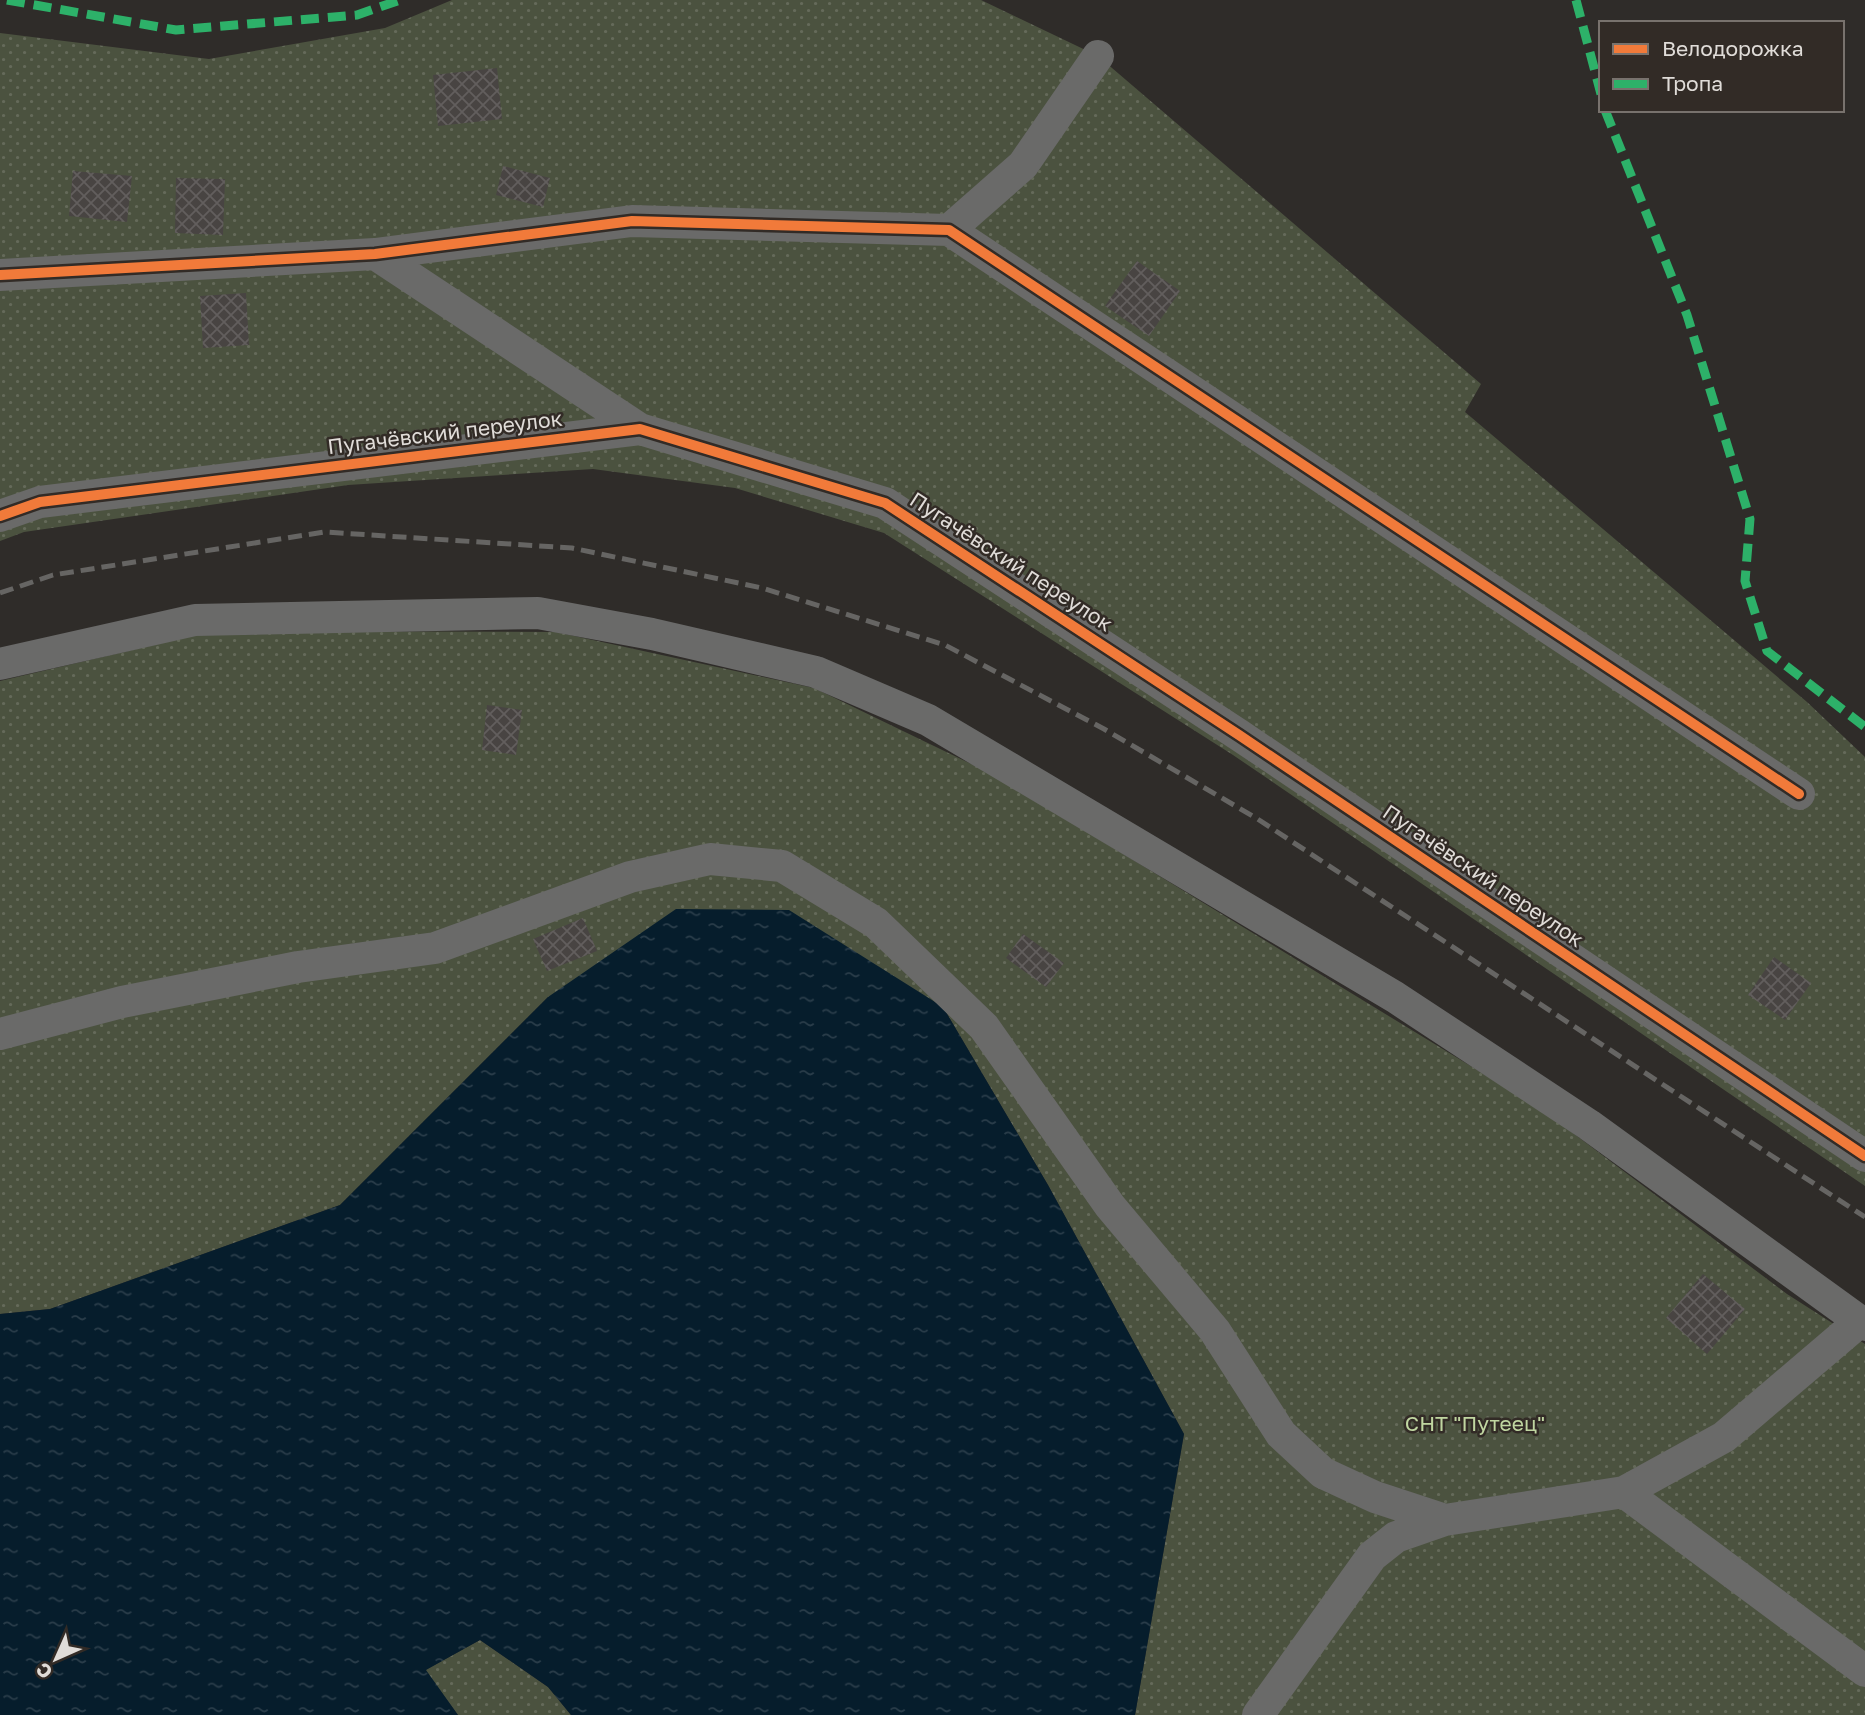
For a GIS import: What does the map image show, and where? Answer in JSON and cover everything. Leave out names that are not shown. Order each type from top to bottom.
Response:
[{"type":"street","points":[[949,230],[1023,165],[1098,56]]},
{"type":"street","points":[[0,275],[375,254],[632,221],[949,230],[1799,794]]},
{"type":"street","points":[[375,254],[640,429]]},
{"type":"street","name":"Пугачёвский переулок","points":[[0,516],[40,502],[640,429],[885,503],[1239,735],[1865,1156]]},
{"type":"street","points":[[0,664],[195,620],[538,613],[652,634],[816,672],[928,720],[1395,997],[1589,1125],[1862,1323],[1724,1437],[1624,1492],[1446,1520],[1396,1537],[1371,1556],[1258,1715]]},
{"type":"street","points":[[0,1034],[122,1002],[298,967],[435,948],[643,874],[710,859],[782,866],[876,923],[984,1027],[1110,1206],[1215,1331],[1281,1434],[1323,1473],[1375,1497],[1446,1520]]},
{"type":"street","points":[[1624,1492],[1865,1671]]},
{"type":"green space","points":[[452,0],[981,0],[1098,56],[1481,384],[1465,412],[1807,702],[1865,757],[1865,1186],[1233,755],[884,533],[735,488],[593,469],[348,485],[24,532],[0,541],[0,33],[209,59],[385,28]]},
{"type":"green space","name":"СНТ \"Путеец\"","points":[[213,631],[556,632],[814,688],[994,775],[1541,1109],[1787,1294],[1865,1344],[1865,1715],[1135,1715],[1184,1434],[1048,1185],[943,1007],[548,997],[340,1205],[50,1309],[0,1314],[0,681]]},
{"type":"green space","points":[[480,1640],[548,1687],[571,1715],[458,1715],[425,1670]]},
{"type":"water","points":[[676,909],[789,910],[943,1007],[1048,1185],[1184,1434],[1135,1715],[571,1715],[548,1687],[480,1640],[426,1670],[458,1715],[0,1715],[0,1314],[50,1309],[340,1205],[548,997]]},
{"type":"building","points":[[497,68],[502,119],[438,126],[433,75]]},
{"type":"building","points":[[503,166],[550,178],[543,207],[496,195]]},
{"type":"building","points":[[73,171],[132,176],[127,222],[69,216]]},
{"type":"building","points":[[176,178],[225,179],[223,235],[175,233]]},
{"type":"building","points":[[1137,261],[1180,291],[1149,336],[1105,306]]},
{"type":"building","points":[[246,293],[249,345],[203,348],[200,296]]},
{"type":"building","points":[[487,705],[522,710],[516,755],[482,750]]},
{"type":"building","points":[[583,918],[597,951],[547,971],[533,939]]},
{"type":"building","points":[[1023,934],[1064,963],[1046,987],[1006,958]]},
{"type":"building","points":[[1774,957],[1811,983],[1785,1020],[1748,995]]},
{"type":"building","points":[[1703,1274],[1745,1309],[1707,1354],[1666,1318]]},
{"type":"railway","points":[[0,593],[53,575],[324,532],[572,548],[762,588],[945,645],[1104,729],[1256,818],[1865,1217]]},
{"type":"marked path","points":[[7,0],[176,30],[357,15],[400,0]]},
{"type":"marked path","points":[[1576,0],[1599,86]]},
{"type":"marked path","points":[[1606,112],[1687,315],[1750,519],[1745,581],[1767,651],[1865,727]]},
{"type":"cycle path","points":[[0,275],[375,254],[632,221],[949,230],[1799,794]]},
{"type":"cycle path","points":[[0,516],[40,502],[640,429],[885,503],[1239,735],[1865,1156]]}]
